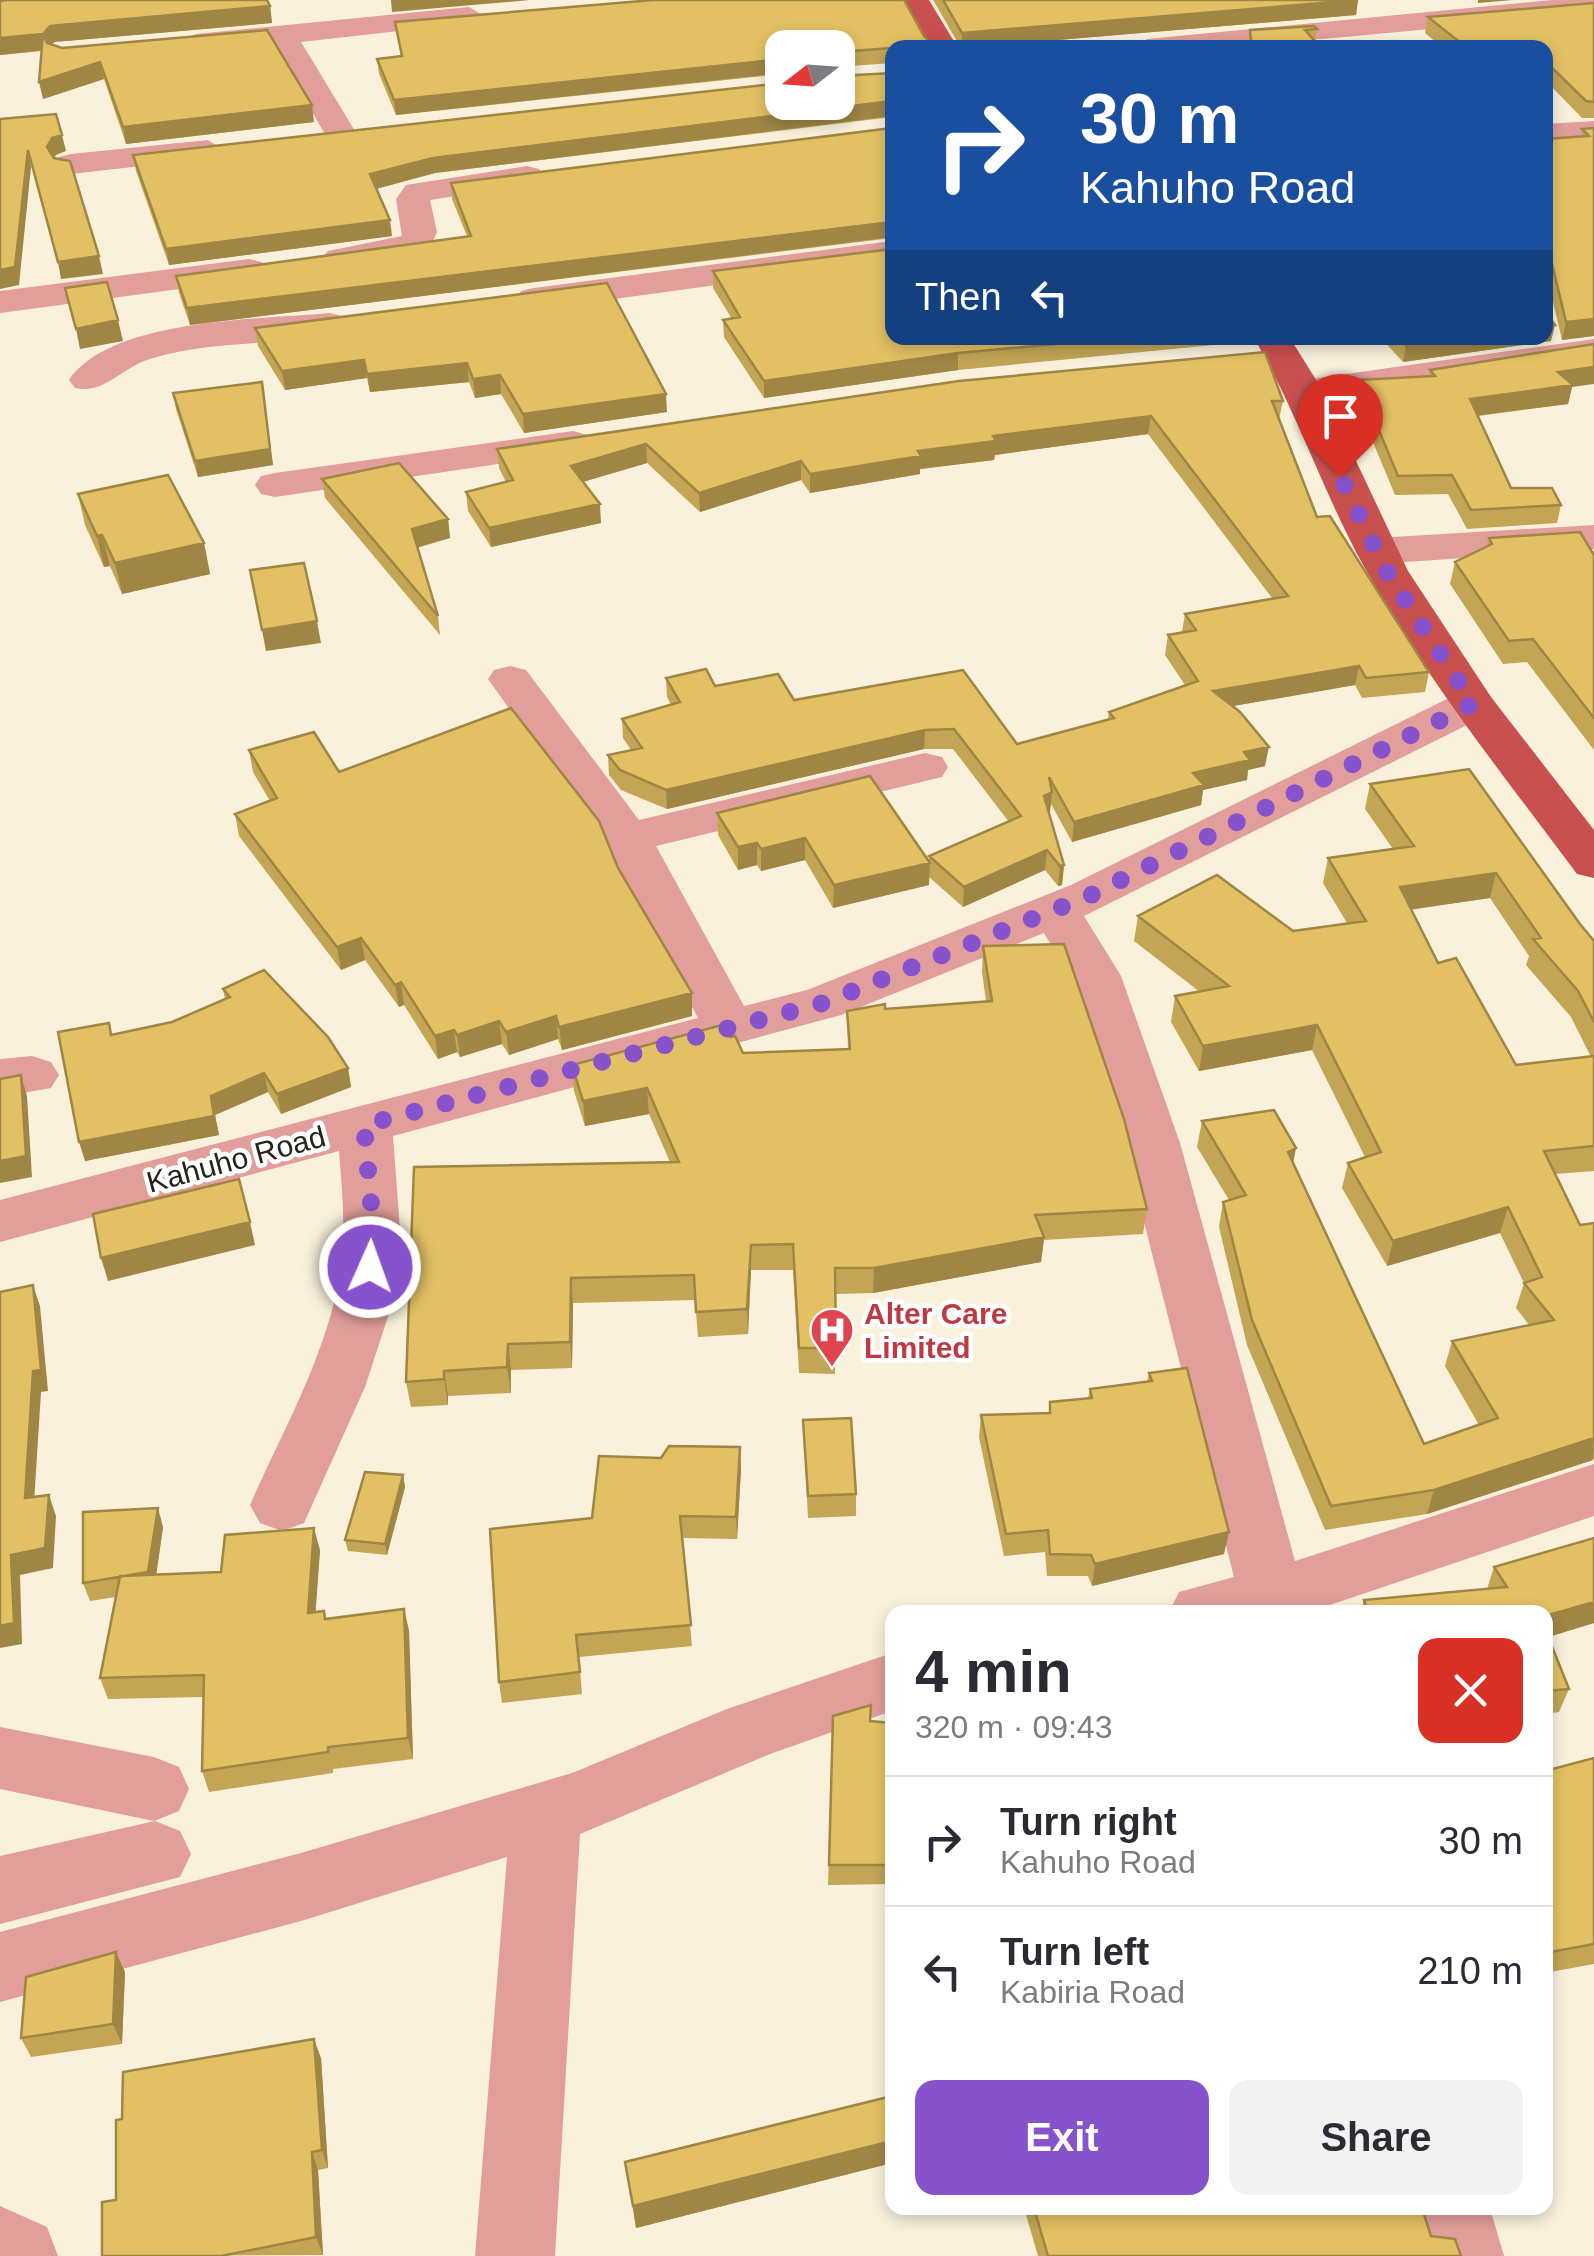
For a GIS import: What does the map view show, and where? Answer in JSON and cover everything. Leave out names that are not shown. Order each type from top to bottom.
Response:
[{"type":"main road","points":[[914,0],[938,40]]},
{"type":"main road","points":[[1277,360],[1376,551],[1473,704],[1591,854]]},
{"type":"street","points":[[1221,40],[1433,17],[1594,6]]},
{"type":"street","points":[[158,46],[507,14]]},
{"type":"street","points":[[283,36],[342,136]]},
{"type":"street","points":[[1553,133],[1594,130]]},
{"type":"street","points":[[303,140],[377,132]]},
{"type":"street","points":[[71,164],[245,146]]},
{"type":"street","points":[[311,262],[389,252],[418,242],[420,232],[413,200],[418,192],[568,170]]},
{"type":"street","points":[[507,302],[885,252]]},
{"type":"street","points":[[0,302],[272,267]]},
{"type":"street","points":[[88,380],[118,357],[181,341],[372,319]]},
{"type":"street","points":[[1277,360],[1594,350]]},
{"type":"street","points":[[276,485],[606,438]]},
{"type":"street","points":[[1376,551],[1594,537]]},
{"type":"street","points":[[510,679],[627,838],[730,1028]]},
{"type":"street","name":"Kahuho Road","points":[[0,1221],[823,1003],[1055,910],[1473,704]]},
{"type":"street","points":[[627,838],[925,767]]},
{"type":"street","points":[[1055,910],[1095,976],[1152,1144],[1274,1605],[1594,1490]]},
{"type":"street","points":[[282,1505],[356,1326],[370,1267],[372,1214],[364,1125]]},
{"type":"street","points":[[0,1967],[301,1887],[546,1812],[751,1730],[885,1684]]},
{"type":"street","points":[[0,1758],[155,1821],[0,1890]]},
{"type":"street","points":[[515,2256],[546,1812]]},
{"type":"street","points":[[1452,2215],[1464,2256]]},
{"type":"street","points":[[0,2246],[18,2256]]},
{"type":"building","points":[[267,0],[270,6],[50,26],[43,34],[0,38],[0,1]]},
{"type":"building","points":[[653,0],[904,0],[928,40],[885,40],[885,49],[855,51],[855,30],[765,30],[765,61],[394,100],[377,59],[402,56],[395,22]]},
{"type":"building","points":[[943,0],[1358,0],[962,33]]},
{"type":"building","points":[[1594,3],[1594,102],[1586,101],[1553,69],[1553,40],[1457,40],[1428,17]]},
{"type":"building","points":[[1314,26],[1317,29],[1305,30],[1314,40],[1251,40],[1250,30]]},
{"type":"building","points":[[267,30],[312,105],[123,127],[100,62],[39,82],[43,34],[47,43],[62,48]]},
{"type":"building","points":[[885,73],[885,102],[855,106],[855,75]]},
{"type":"building","points":[[765,85],[765,117],[433,158],[370,174],[390,220],[166,249],[133,155]]},
{"type":"building","points":[[56,114],[62,135],[52,138],[47,147],[54,158],[70,161],[99,256],[58,262],[28,150],[15,267],[0,270],[0,119]]},
{"type":"building","points":[[1594,128],[1594,319],[1566,322],[1553,268],[1553,138],[1589,136],[1582,129]]},
{"type":"building","points":[[885,129],[885,223],[187,308],[176,276],[471,236],[451,183]]},
{"type":"building","points":[[885,250],[885,345],[1047,345],[958,353],[764,381],[723,320],[740,317],[713,271]]},
{"type":"building","points":[[107,282],[118,320],[76,329],[65,288]]},
{"type":"building","points":[[607,283],[666,394],[523,414],[500,375],[473,379],[467,363],[367,374],[364,360],[282,371],[255,328]]},
{"type":"building","points":[[1594,344],[1594,367],[1558,372],[1573,385],[1470,399],[1511,488],[1552,488],[1561,505],[1471,510],[1452,475],[1398,476],[1358,380],[1435,376],[1430,370]]},
{"type":"building","points":[[1265,352],[1283,401],[1272,401],[1317,517],[1330,516],[1429,672],[1366,678],[1359,666],[1213,691],[1240,712],[1269,747],[1244,752],[1250,760],[1193,773],[1204,785],[1074,822],[1049,777],[1052,792],[1044,796],[1064,865],[1060,866],[1047,850],[964,887],[929,856],[1021,816],[954,729],[925,730],[666,790],[620,770],[608,755],[642,748],[622,719],[680,702],[666,678],[706,669],[715,686],[778,674],[794,700],[963,670],[1017,744],[1114,718],[1109,712],[1198,681],[1168,635],[1196,630],[1185,614],[1288,596],[1151,416],[993,436],[996,441],[918,451],[921,456],[810,474],[801,461],[699,493],[646,444],[571,466],[600,504],[489,528],[466,492],[513,480],[497,449],[959,381]]},
{"type":"building","points":[[262,382],[270,449],[195,461],[173,393]]},
{"type":"building","points":[[399,463],[448,519],[412,529],[438,616],[322,479]]},
{"type":"building","points":[[168,475],[204,543],[115,563],[102,535],[97,536],[78,494]]},
{"type":"building","points":[[1580,532],[1594,555],[1594,718],[1533,639],[1509,641],[1455,562],[1492,544],[1489,538]]},
{"type":"building","points":[[304,563],[317,621],[262,630],[250,570]]},
{"type":"building","points":[[511,708],[599,821],[618,868],[692,993],[559,1027],[556,1016],[506,1032],[499,1021],[457,1035],[454,1030],[435,1036],[401,982],[395,985],[361,938],[337,947],[235,814],[277,798],[249,750],[314,732],[339,772]]},
{"type":"building","points":[[1469,769],[1594,941],[1594,1022],[1578,991],[1533,939],[1541,938],[1496,873],[1400,887],[1438,963],[1456,958],[1516,1065],[1594,1056],[1594,1146],[1544,1151],[1580,1225],[1594,1223],[1594,1438],[1434,1490],[1331,1506],[1252,1320],[1223,1202],[1246,1195],[1202,1121],[1274,1110],[1296,1148],[1288,1152],[1424,1444],[1498,1418],[1452,1341],[1554,1320],[1524,1283],[1542,1277],[1508,1207],[1393,1241],[1348,1163],[1381,1152],[1317,1025],[1203,1046],[1175,996],[1229,986],[1138,916],[1217,875],[1293,931],[1366,921],[1328,858],[1414,846],[1370,784]]},
{"type":"building","points":[[870,776],[930,863],[834,885],[805,838],[761,849],[757,843],[738,847],[717,813]]},
{"type":"building","points":[[1064,944],[1124,1119],[1147,1209],[1035,1215],[1044,1237],[874,1268],[835,1268],[836,1348],[799,1348],[793,1244],[751,1245],[747,1309],[696,1312],[694,1275],[571,1278],[570,1342],[508,1344],[507,1367],[444,1371],[444,1379],[406,1382],[414,1167],[679,1162],[647,1088],[583,1101],[572,1065],[722,1025],[730,1037],[735,1036],[743,1053],[850,1049],[847,1011],[885,1004],[885,1009],[992,1001],[983,946]]},
{"type":"building","points":[[264,970],[328,1037],[348,1068],[277,1094],[264,1073],[211,1096],[214,1116],[79,1142],[58,1032],[109,1023],[111,1035],[172,1022],[230,997],[223,989]]},
{"type":"building","points":[[21,1075],[26,1156],[0,1161],[0,1079]]},
{"type":"building","points":[[239,1179],[250,1222],[101,1258],[93,1214]]},
{"type":"building","points":[[33,1285],[41,1370],[33,1371],[25,1498],[49,1495],[45,1548],[11,1555],[14,1623],[0,1626],[0,1292]]},
{"type":"building","points":[[1187,1368],[1229,1532],[1095,1564],[1091,1555],[1050,1554],[1048,1530],[1006,1534],[981,1415],[1050,1413],[1050,1402],[1092,1398],[1090,1389],[1152,1381],[1149,1373]]},
{"type":"building","points":[[851,1418],[856,1494],[808,1496],[803,1420]]},
{"type":"building","points":[[669,1446],[740,1447],[736,1517],[680,1516],[691,1625],[576,1635],[580,1672],[499,1682],[490,1529],[592,1518],[599,1456],[661,1458]]},
{"type":"building","points":[[365,1472],[403,1475],[385,1544],[345,1540]]},
{"type":"building","points":[[158,1508],[148,1572],[83,1583],[83,1512]]},
{"type":"building","points":[[314,1528],[308,1613],[324,1611],[325,1619],[404,1609],[408,1738],[328,1747],[328,1752],[202,1771],[204,1675],[100,1678],[120,1576],[221,1572],[225,1535]]},
{"type":"building","points":[[1594,1538],[1594,1602],[1553,1614],[1553,1605],[1366,1605],[1364,1600],[1507,1587],[1494,1567]]},
{"type":"building","points":[[1553,1649],[1569,1689],[1553,1690]]},
{"type":"building","points":[[871,1705],[870,1721],[885,1722],[885,1865],[829,1865],[833,1716]]},
{"type":"building","points":[[1594,1758],[1594,1944],[1553,1952],[1553,1769]]},
{"type":"building","points":[[116,1952],[113,2024],[21,2038],[26,1977]]},
{"type":"building","points":[[314,2039],[322,2150],[312,2152],[316,2237],[221,2256],[102,2256],[102,2202],[116,2200],[116,2120],[122,2119],[123,2072]]},
{"type":"building","points":[[885,2098],[885,2143],[633,2206],[625,2162]]},
{"type":"building","points":[[1036,2215],[1424,2215],[1431,2236],[1455,2239],[1461,2256],[1048,2256]]},
{"type":"place","name":"Alter Care Limited","points":[[832,1368]]},
{"type":"route","points":[[370,1267],[372,1214],[364,1125],[823,1003],[1089,896],[1473,704],[1387,572],[1340,476]]}]
